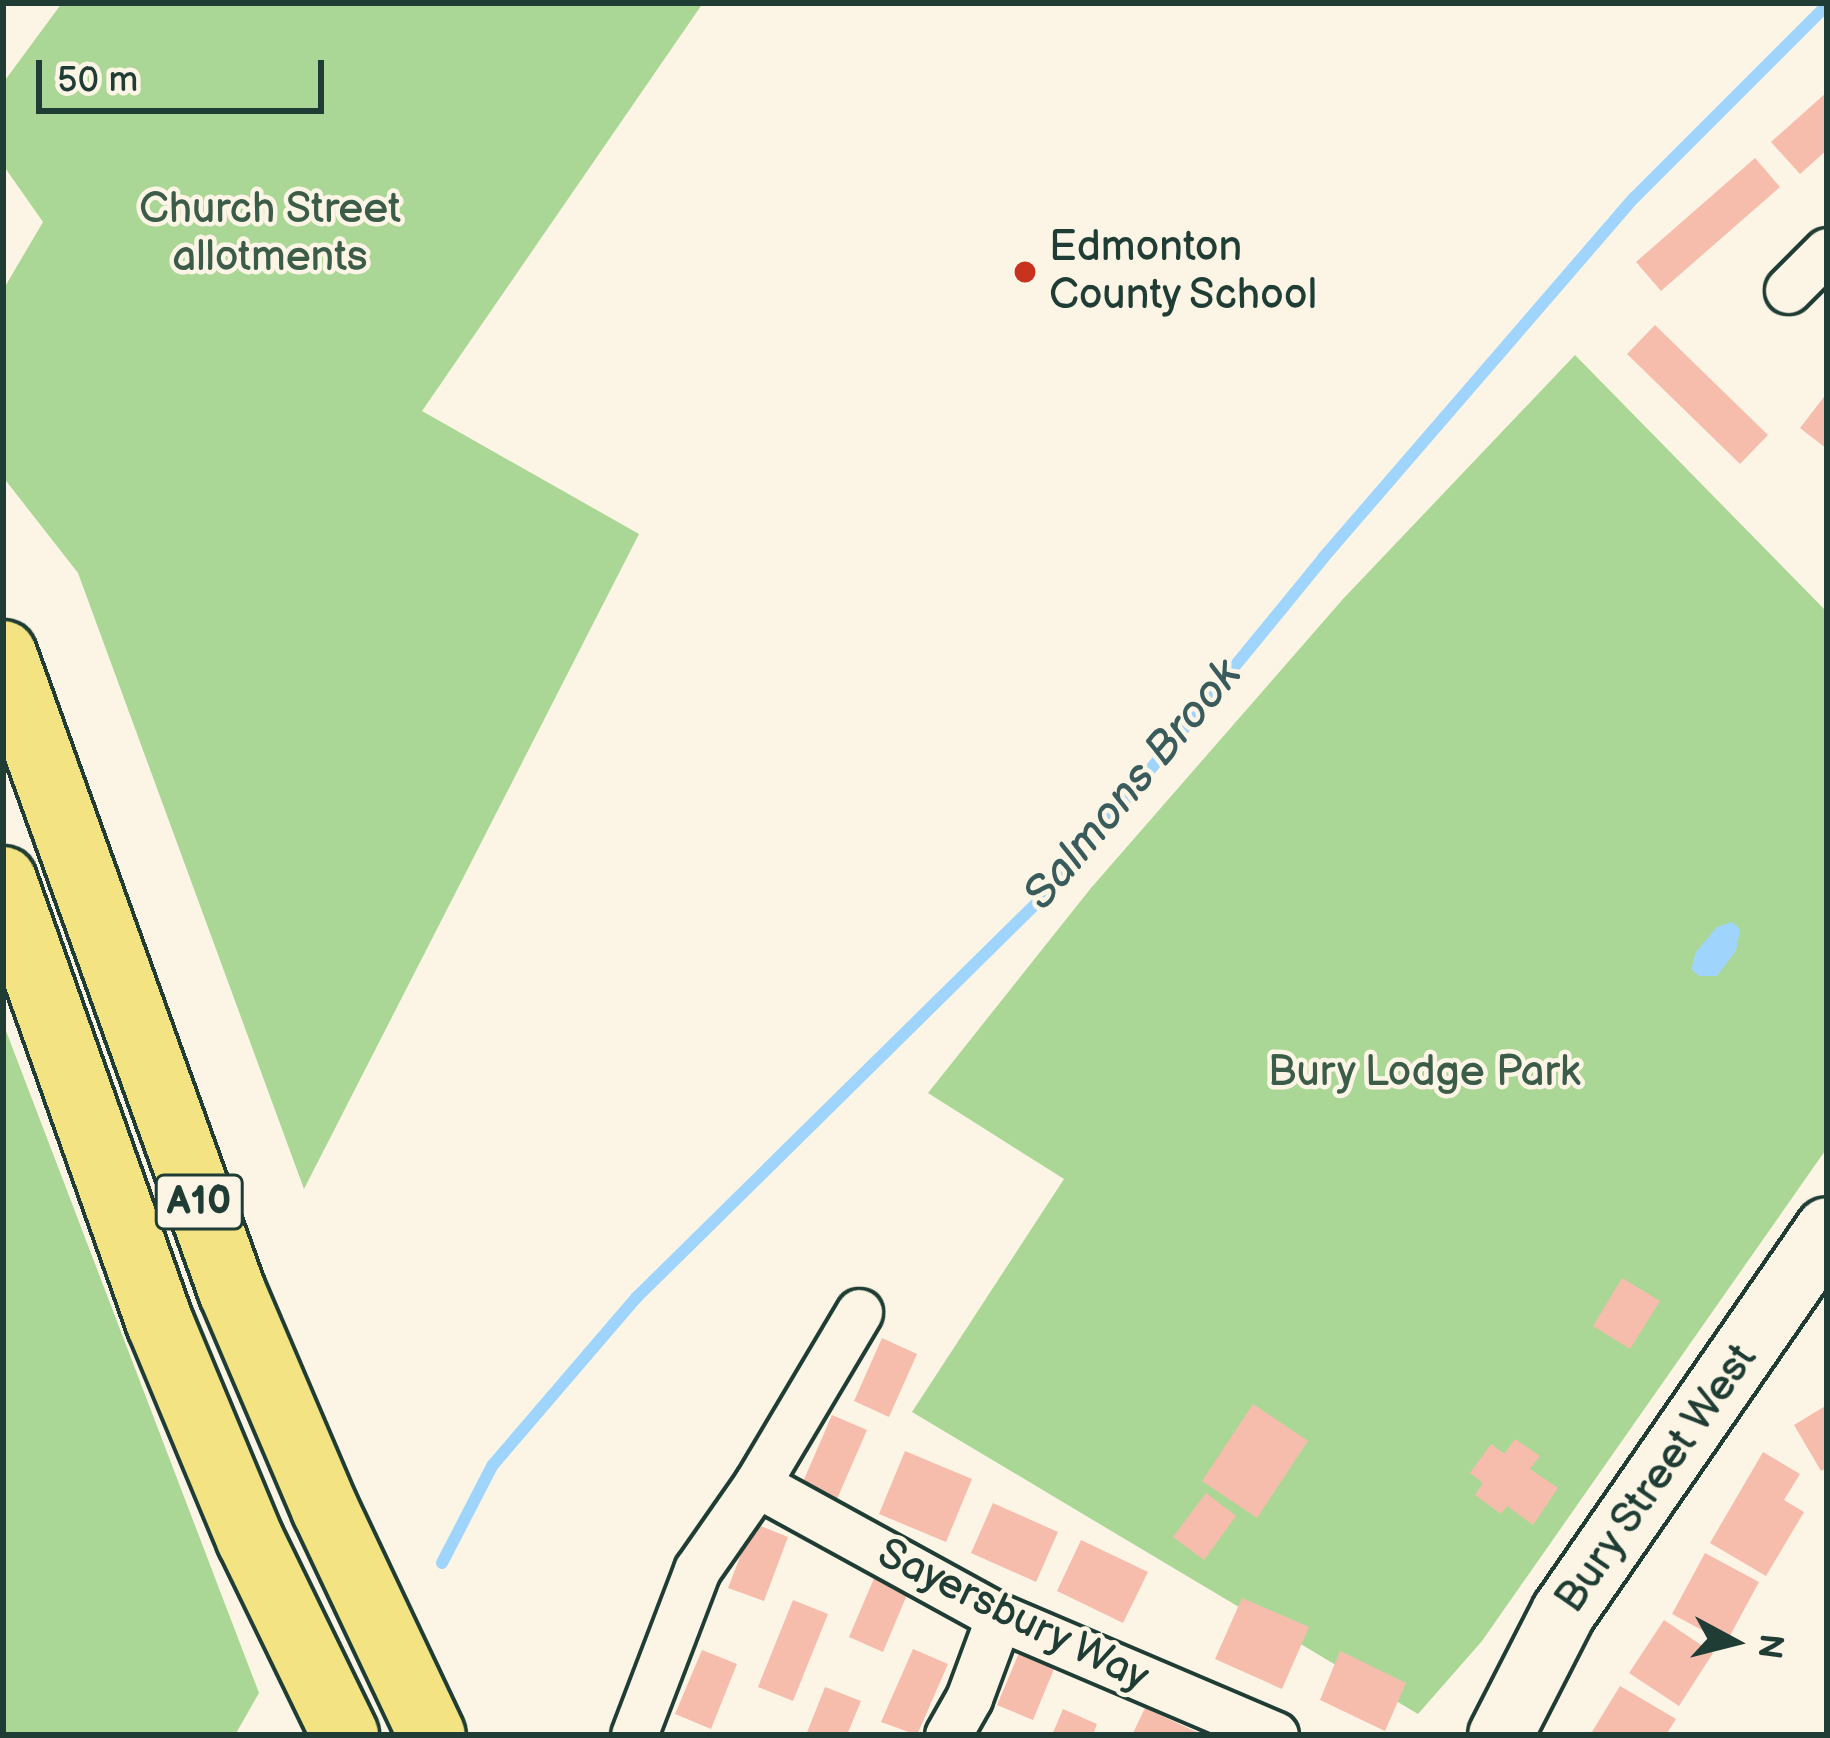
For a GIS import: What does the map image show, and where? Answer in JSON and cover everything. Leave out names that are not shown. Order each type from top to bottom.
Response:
[{"type":"highway","name":"A10","points":[[3,654],[232,1291],[325,1509],[432,1735]]},
{"type":"highway","name":"A10","points":[[3,880],[160,1323],[250,1539],[345,1735]]},
{"type":"street","points":[[1788,290],[1827,250]]},
{"type":"street","name":"Bury Street West","points":[[1500,1735],[1563,1612],[1825,1237]]},
{"type":"street","points":[[634,1735],[697,1570],[757,1484],[859,1312]]},
{"type":"street","name":"Sayersbury Way","points":[[757,1484],[998,1617],[1275,1735]]},
{"type":"street","points":[[948,1735],[998,1617]]},
{"type":"green space","name":"Church Street allotments","points":[[62,3],[703,3],[422,411],[639,534],[304,1189],[78,573],[3,477],[3,290],[43,222],[3,165],[3,83]]},
{"type":"green space","name":"Bury Lodge Park","points":[[1575,355],[1827,612],[1827,1148],[1482,1641],[1418,1714],[912,1412],[1064,1179],[928,1093],[1091,888],[1343,599]]},
{"type":"green space","points":[[3,1023],[259,1693],[235,1735],[3,1735]]},
{"type":"water","points":[[1732,922],[1740,929],[1736,951],[1717,976],[1699,976],[1691,969],[1696,952],[1717,927]]},
{"type":"building","points":[[1827,92],[1827,150],[1800,174],[1771,142]]},
{"type":"building","points":[[1755,158],[1780,187],[1661,291],[1636,262]]},
{"type":"building","points":[[1655,325],[1768,435],[1740,464],[1627,354]]},
{"type":"building","points":[[1827,393],[1827,449],[1800,428]]},
{"type":"building","points":[[1622,1278],[1660,1301],[1630,1349],[1593,1326]]},
{"type":"building","points":[[882,1338],[917,1354],[889,1417],[854,1401]]},
{"type":"building","points":[[1253,1404],[1308,1441],[1257,1518],[1202,1481]]},
{"type":"building","points":[[1827,1405],[1827,1468],[1821,1471],[1794,1425]]},
{"type":"building","points":[[832,1415],[867,1430],[837,1499],[802,1484]]},
{"type":"building","points":[[1515,1439],[1540,1456],[1530,1469],[1558,1488],[1533,1525],[1507,1506],[1501,1514],[1475,1495],[1483,1483],[1470,1473],[1491,1444],[1504,1454]]},
{"type":"building","points":[[905,1451],[972,1479],[946,1542],[879,1514]]},
{"type":"building","points":[[1763,1452],[1800,1474],[1784,1500],[1804,1512],[1766,1576],[1710,1543]]},
{"type":"building","points":[[1206,1493],[1236,1516],[1204,1560],[1173,1537]]},
{"type":"building","points":[[993,1503],[1058,1532],[1036,1582],[971,1553]]},
{"type":"building","points":[[753,1523],[788,1537],[764,1601],[728,1588]]},
{"type":"building","points":[[1081,1540],[1148,1572],[1123,1623],[1057,1591]]},
{"type":"building","points":[[1705,1553],[1759,1582],[1726,1643],[1672,1614]]},
{"type":"building","points":[[875,1576],[909,1590],[883,1652],[849,1637]]},
{"type":"building","points":[[1242,1598],[1309,1627],[1282,1689],[1215,1659]]},
{"type":"building","points":[[793,1600],[828,1614],[793,1701],[758,1687]]},
{"type":"building","points":[[1664,1620],[1713,1653],[1679,1706],[1629,1673]]},
{"type":"building","points":[[913,1649],[948,1664],[917,1735],[881,1722]]},
{"type":"building","points":[[702,1650],[737,1664],[711,1729],[675,1714]]},
{"type":"building","points":[[1340,1651],[1406,1683],[1385,1731],[1320,1700]]},
{"type":"building","points":[[1019,1653],[1054,1669],[1033,1720],[997,1705]]},
{"type":"building","points":[[1620,1686],[1676,1719],[1666,1735],[1590,1735]]},
{"type":"building","points":[[825,1687],[861,1701],[847,1735],[806,1735]]},
{"type":"building","points":[[1145,1708],[1203,1735],[1132,1735]]},
{"type":"building","points":[[1063,1709],[1097,1724],[1093,1735],[1052,1735]]},
{"type":"waterway","name":"Salmons Brook","points":[[442,1563],[492,1466],[637,1297],[1059,881],[1323,558],[1634,198],[1827,5]]},
{"type":"place","name":"Edmonton County School","points":[[1025,272]]}]
